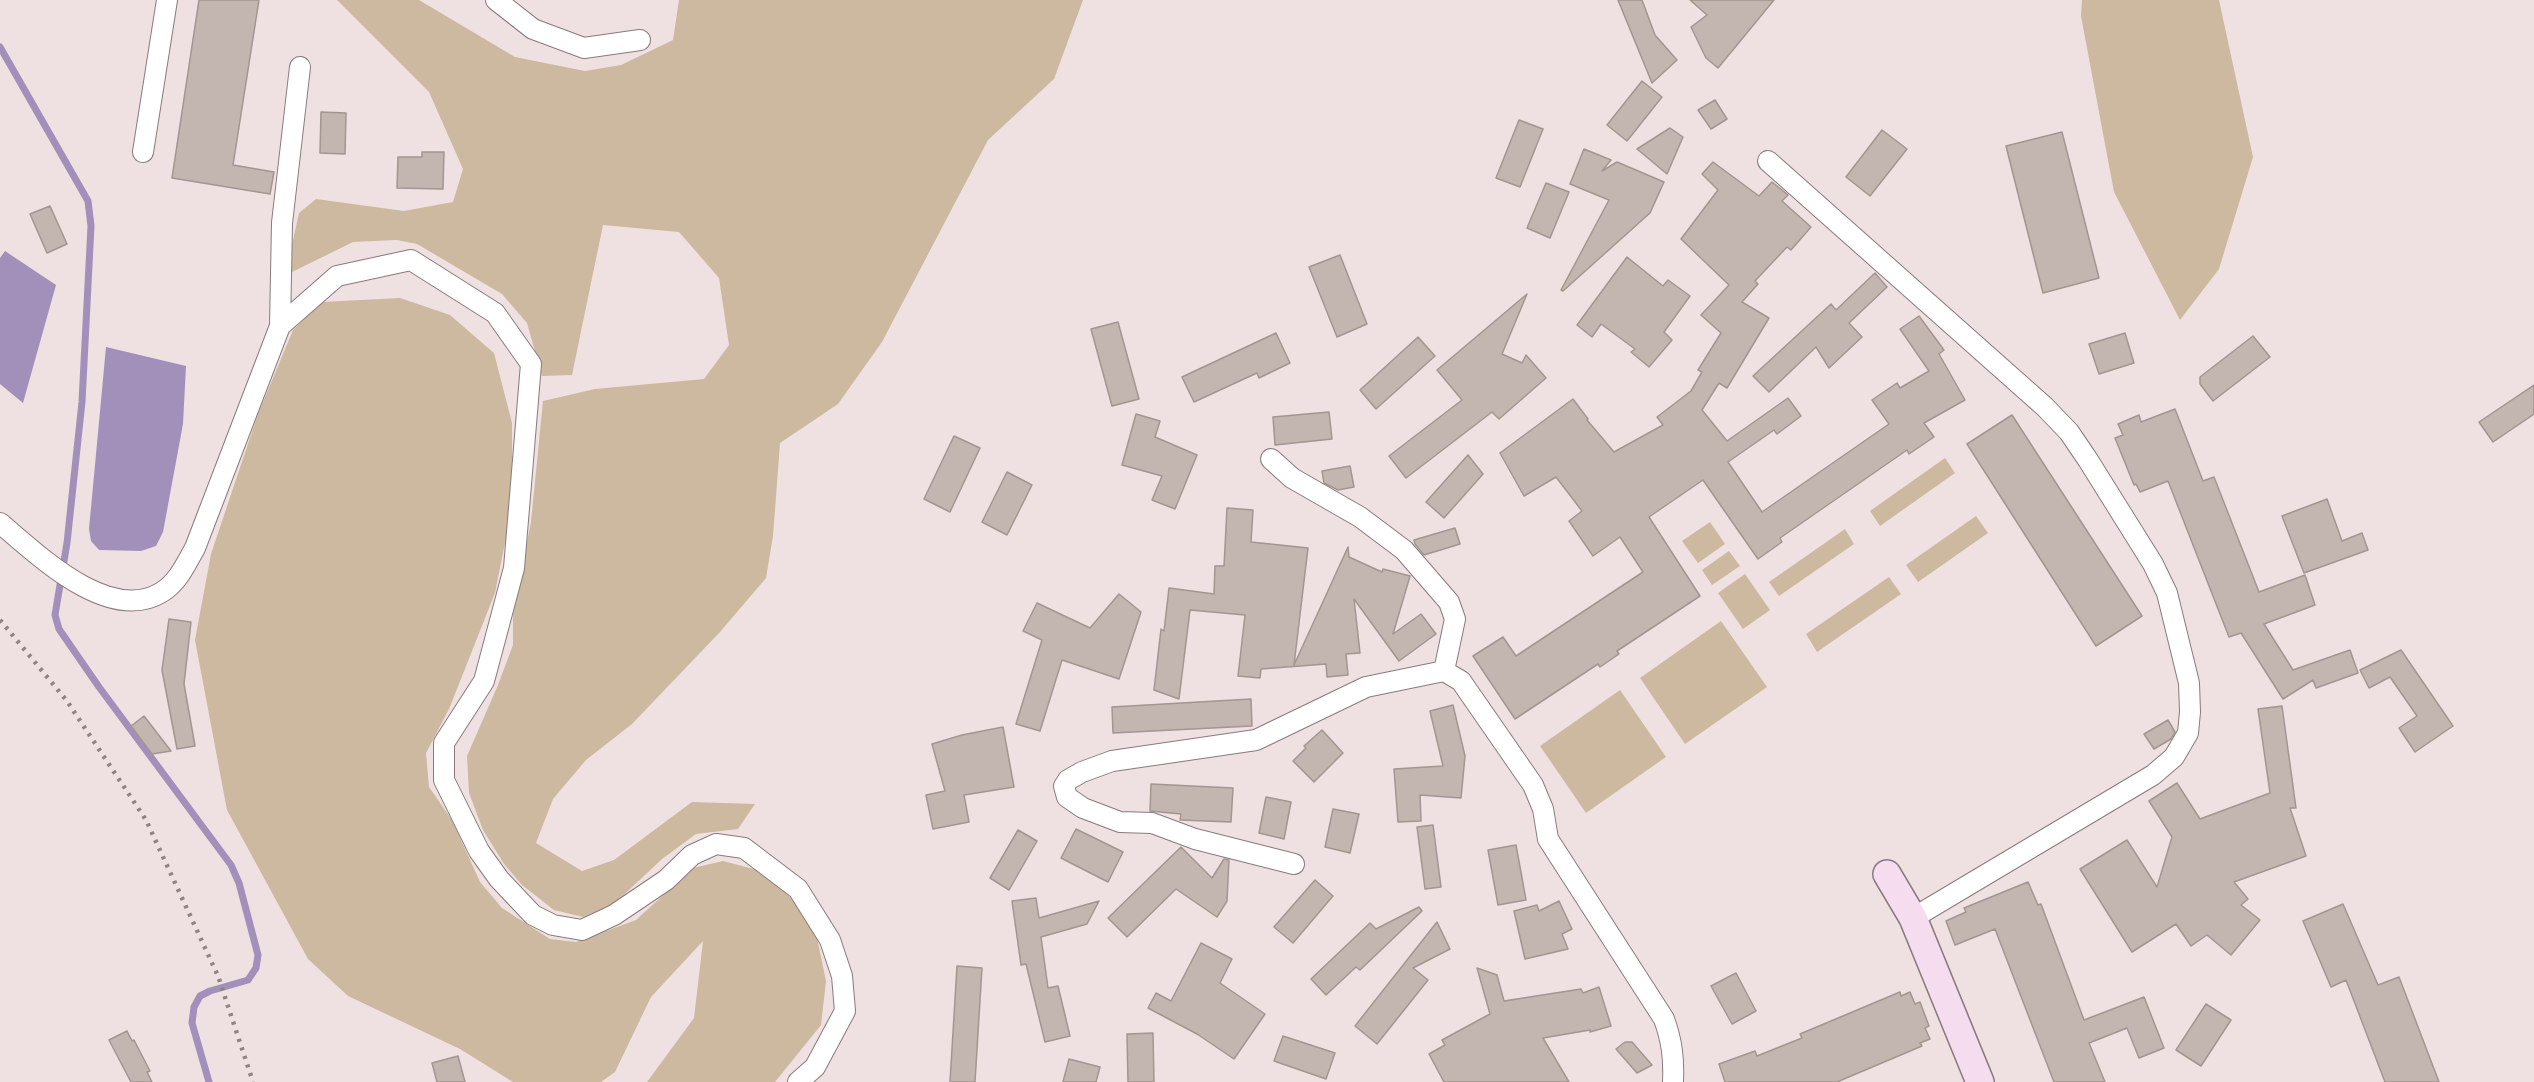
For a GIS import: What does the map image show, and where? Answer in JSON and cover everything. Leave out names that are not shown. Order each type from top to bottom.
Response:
[{"type":"main road","points":[[1887,874],[1913,918],[1980,1082]]},
{"type":"street","points":[[143,152],[166,0]]},
{"type":"street","points":[[496,0],[533,29],[584,48],[640,40]]},
{"type":"street","points":[[0,523],[61,573],[86,589],[116,598],[139,599],[161,592],[179,576],[195,548],[280,326],[282,223],[300,67]]},
{"type":"street","points":[[1768,160],[2045,407],[2069,432],[2153,564],[2167,593],[2189,683],[2188,733],[2174,757],[2152,775],[1913,918]]},
{"type":"street","points":[[280,326],[337,276],[411,260],[495,313],[531,364],[514,568],[484,681],[444,743],[444,780],[479,850],[499,879],[532,915],[553,925],[582,930],[614,915],[666,880],[692,855],[716,844],[744,848],[798,889],[830,940],[842,976],[846,1011],[815,1067],[798,1082]]},
{"type":"street","points":[[1271,459],[1292,478],[1360,517],[1404,550],[1449,602],[1455,619],[1444,671]]},
{"type":"street","points":[[1294,864],[1195,838],[1152,823],[1120,822],[1083,808],[1067,797],[1064,786],[1068,780],[1082,772],[1112,762],[1256,740],[1366,687],[1444,671],[1461,681],[1533,785],[1543,809],[1548,839],[1664,1019],[1672,1041],[1673,1082]]},
{"type":"shaded area","points":[[337,0],[419,0],[515,57],[585,71],[621,65],[673,40],[679,0],[1083,0],[1054,79],[988,140],[882,342],[838,404],[780,443],[773,536],[766,578],[720,632],[632,724],[586,760],[553,799],[536,843],[582,871],[614,860],[692,802],[755,804],[738,829],[696,834],[662,859],[614,904],[583,917],[554,910],[522,885],[504,864],[483,830],[469,793],[467,756],[513,645],[513,610],[531,522],[543,401],[595,389],[704,379],[729,345],[719,278],[679,232],[603,225],[572,375],[542,376],[527,323],[502,294],[417,244],[397,240],[353,242],[292,272],[290,254],[299,213],[316,199],[404,211],[453,202],[463,169],[429,92]]},
{"type":"shaded area","points":[[2082,0],[2219,0],[2253,157],[2219,269],[2180,320],[2114,192],[2081,16]]},
{"type":"shaded area","points":[[5,251],[56,285],[23,403],[0,384],[0,258]]},
{"type":"shaded area","points":[[400,298],[450,315],[494,353],[512,423],[512,507],[495,593],[449,709],[426,753],[429,787],[452,820],[480,882],[502,908],[550,939],[576,942],[636,920],[693,868],[723,861],[769,873],[800,909],[817,938],[826,981],[821,1025],[775,1082],[647,1082],[694,1018],[703,941],[651,997],[615,1072],[601,1082],[513,1082],[460,1049],[348,996],[308,959],[227,810],[195,640],[211,554],[258,414],[293,330],[322,302]]},
{"type":"shaded area","points":[[106,347],[186,366],[183,424],[163,532],[156,546],[141,551],[99,550],[91,541],[89,529]]},
{"type":"shaded area","points":[[1945,458],[1955,473],[1880,526],[1870,511]]},
{"type":"shaded area","points":[[1976,516],[1988,533],[1918,582],[1906,565]]},
{"type":"shaded area","points":[[1710,522],[1725,544],[1698,563],[1682,541]]},
{"type":"shaded area","points":[[1845,529],[1854,544],[1779,596],[1769,582]]},
{"type":"shaded area","points":[[1729,551],[1740,566],[1712,585],[1702,570]]},
{"type":"shaded area","points":[[1745,574],[1770,610],[1743,629],[1718,593]]},
{"type":"shaded area","points":[[1889,577],[1901,594],[1817,652],[1806,634]]},
{"type":"shaded area","points":[[1721,621],[1767,687],[1685,744],[1640,678]]},
{"type":"shaded area","points":[[1620,690],[1666,757],[1586,813],[1540,746]]},
{"type":"building","points":[[199,0],[259,0],[233,165],[274,172],[270,194],[172,178]]},
{"type":"building","points":[[1618,0],[1642,0],[1655,35],[1677,60],[1652,83]]},
{"type":"building","points":[[1690,0],[1774,0],[1718,68],[1706,58],[1691,27],[1707,15]]},
{"type":"building","points":[[1642,81],[1662,97],[1627,141],[1607,125]]},
{"type":"building","points":[[1715,100],[1727,119],[1711,129],[1698,110]]},
{"type":"building","points":[[321,112],[346,113],[345,154],[320,153]]},
{"type":"building","points":[[1519,120],[1543,129],[1520,187],[1496,178]]},
{"type":"building","points":[[1670,128],[1683,137],[1667,174],[1637,149]]},
{"type":"building","points":[[1882,130],[1907,149],[1870,196],[1846,177]]},
{"type":"building","points":[[2062,132],[2099,278],[2043,293],[2006,146]]},
{"type":"building","points":[[1584,149],[1611,160],[1602,171],[1617,162],[1664,182],[1650,213],[1563,291],[1561,290],[1609,200],[1570,184]]},
{"type":"building","points":[[422,152],[444,152],[443,189],[397,188],[398,157],[422,157]]},
{"type":"building","points":[[1713,162],[1759,196],[1772,182],[1788,195],[1782,201],[1811,227],[1791,250],[1787,247],[1755,281],[1758,284],[1742,302],[1769,318],[1727,388],[1719,383],[1702,410],[1727,441],[1788,398],[1801,416],[1777,434],[1774,430],[1728,462],[1762,512],[1889,424],[1872,400],[1897,383],[1900,388],[1929,371],[1900,329],[1919,316],[1944,350],[1939,354],[1965,400],[1924,423],[1934,437],[1909,454],[1907,450],[1780,538],[1782,542],[1758,559],[1703,480],[1649,517],[1700,596],[1617,651],[1619,654],[1600,667],[1598,664],[1515,719],[1473,656],[1503,637],[1516,656],[1643,572],[1620,537],[1593,556],[1569,521],[1582,511],[1556,477],[1524,496],[1500,453],[1573,399],[1614,452],[1663,425],[1657,417],[1691,391],[1702,372],[1698,370],[1721,333],[1701,315],[1729,285],[1681,239],[1718,190],[1702,174]]},
{"type":"building","points":[[1546,183],[1569,192],[1550,238],[1527,228]]},
{"type":"building","points":[[50,206],[67,244],[47,253],[30,214]]},
{"type":"building","points":[[1340,255],[1367,324],[1337,337],[1309,267]]},
{"type":"building","points":[[1627,257],[1663,286],[1668,280],[1690,296],[1664,332],[1672,340],[1649,367],[1631,352],[1635,349],[1601,324],[1592,337],[1577,325]]},
{"type":"building","points":[[1875,273],[1887,287],[1849,323],[1862,337],[1829,368],[1816,347],[1769,392],[1753,376],[1831,304],[1836,310]]},
{"type":"building","points":[[1527,294],[1502,354],[1522,363],[1526,355],[1546,378],[1499,419],[1492,412],[1406,478],[1389,456],[1462,400],[1437,370]]},
{"type":"building","points":[[1118,322],[1139,399],[1112,406],[1091,329]]},
{"type":"building","points":[[1276,333],[1290,363],[1259,378],[1257,373],[1194,402],[1182,377]]},
{"type":"building","points":[[2125,333],[2134,363],[2099,374],[2089,344]]},
{"type":"building","points":[[2253,336],[2270,357],[2213,401],[2200,384],[2200,377]]},
{"type":"building","points":[[1418,337],[1435,356],[1376,409],[1360,390]]},
{"type":"building","points":[[2534,385],[2534,414],[2493,442],[2479,422]]},
{"type":"building","points":[[2175,409],[2203,481],[2214,477],[2259,592],[2305,575],[2315,605],[2264,624],[2293,670],[2350,650],[2358,673],[2316,688],[2313,680],[2283,699],[2241,633],[2229,637],[2168,481],[2140,492],[2136,484],[2134,485],[2115,438],[2123,435],[2118,424],[2139,415],[2141,422]]},
{"type":"building","points":[[1329,412],[1332,439],[1275,445],[1273,417]]},
{"type":"building","points":[[1136,414],[1160,421],[1155,437],[1197,455],[1175,509],[1152,500],[1162,476],[1122,465]]},
{"type":"building","points":[[2012,415],[2142,616],[2096,646],[1967,444]]},
{"type":"building","points":[[954,436],[980,448],[950,512],[924,499]]},
{"type":"building","points":[[1468,455],[1483,474],[1444,518],[1426,502]]},
{"type":"building","points":[[1350,466],[1354,487],[1338,490],[1324,483],[1322,471]]},
{"type":"building","points":[[1007,472],[1032,485],[1007,535],[982,522]]},
{"type":"building","points":[[2327,499],[2342,541],[2362,533],[2368,550],[2304,573],[2282,516]]},
{"type":"building","points":[[1227,508],[1253,510],[1251,542],[1308,548],[1294,665],[1348,547],[1349,557],[1382,572],[1383,569],[1410,576],[1393,634],[1421,614],[1436,634],[1399,661],[1354,599],[1360,653],[1346,654],[1348,675],[1327,677],[1326,664],[1261,669],[1260,678],[1238,676],[1245,615],[1190,610],[1179,699],[1154,690],[1161,629],[1164,631],[1169,588],[1214,594],[1215,566],[1224,566]]},
{"type":"building","points":[[1455,528],[1460,544],[1424,555],[1415,544],[1414,540]]},
{"type":"building","points":[[1119,594],[1141,612],[1119,679],[1062,660],[1040,731],[1016,724],[1042,640],[1023,631],[1037,603],[1090,628]]},
{"type":"building","points":[[169,619],[191,622],[184,684],[195,746],[177,749],[162,670]]},
{"type":"building","points":[[2401,650],[2453,726],[2415,752],[2399,728],[2417,716],[2390,677],[2369,688],[2360,670]]},
{"type":"building","points":[[1251,699],[1252,726],[1113,733],[1112,707]]},
{"type":"building","points":[[1453,705],[1465,756],[1461,798],[1420,795],[1421,821],[1398,822],[1394,769],[1443,766],[1430,711]]},
{"type":"building","points":[[2282,706],[2296,808],[2290,808],[2306,856],[2234,882],[2248,899],[2241,905],[2260,920],[2231,955],[2207,935],[2191,946],[2176,924],[2132,952],[2080,869],[2127,840],[2157,887],[2172,837],[2149,801],[2177,783],[2200,819],[2270,793],[2258,709]]},
{"type":"building","points":[[144,716],[171,751],[152,754],[131,726]]},
{"type":"building","points":[[2168,720],[2175,732],[2171,739],[2154,749],[2144,734]]},
{"type":"building","points":[[1003,727],[1014,787],[964,795],[969,822],[933,829],[926,795],[945,791],[932,744]]},
{"type":"building","points":[[1322,730],[1343,753],[1314,782],[1293,761],[1306,748],[1304,746]]},
{"type":"building","points":[[1151,784],[1233,788],[1231,822],[1180,820],[1181,814],[1150,811]]},
{"type":"building","points":[[1266,797],[1291,802],[1284,839],[1259,833]]},
{"type":"building","points":[[1333,809],[1359,814],[1350,853],[1325,847]]},
{"type":"building","points":[[1433,825],[1441,887],[1425,889],[1417,827]]},
{"type":"building","points":[[1076,829],[1123,852],[1108,882],[1061,858]]},
{"type":"building","points":[[1018,830],[1037,841],[1009,890],[990,878]]},
{"type":"building","points":[[1516,845],[1526,900],[1498,905],[1488,850]]},
{"type":"building","points":[[1181,847],[1212,878],[1224,859],[1229,860],[1227,901],[1217,917],[1176,889],[1127,937],[1108,918]]},
{"type":"building","points":[[1315,880],[1333,896],[1293,943],[1274,927]]},
{"type":"building","points":[[2028,882],[2038,905],[2041,904],[2084,1020],[2144,997],[2164,1048],[2139,1058],[2127,1028],[2089,1043],[2105,1082],[2054,1082],[1995,929],[1955,945],[1946,921],[1966,912],[1964,908]]},
{"type":"building","points":[[1036,898],[1039,918],[1099,901],[1087,924],[1041,937],[1048,988],[1058,986],[1070,1036],[1045,1042],[1026,964],[1021,965],[1012,901]]},
{"type":"building","points":[[1559,901],[1572,929],[1562,934],[1568,949],[1525,959],[1514,911],[1537,905],[1539,911]]},
{"type":"building","points":[[2343,904],[2378,985],[2399,977],[2439,1082],[2385,1082],[2346,980],[2331,987],[2303,921]]},
{"type":"building","points":[[1419,907],[1422,911],[1360,970],[1356,967],[1326,995],[1311,979],[1370,923],[1376,929]]},
{"type":"building","points":[[1437,922],[1450,949],[1413,968],[1428,980],[1377,1044],[1355,1026]]},
{"type":"building","points":[[1201,943],[1232,959],[1220,983],[1265,1014],[1234,1059],[1197,1034],[1148,1008],[1156,993],[1171,1001]]},
{"type":"building","points":[[957,966],[982,968],[975,1082],[950,1082]]},
{"type":"building","points":[[1477,968],[1497,975],[1504,1001],[1581,989],[1583,993],[1599,987],[1611,1026],[1590,1032],[1590,1030],[1543,1038],[1569,1082],[1444,1082],[1429,1054],[1445,1045],[1442,1040],[1490,1014]]},
{"type":"building","points":[[1736,973],[1756,1011],[1732,1024],[1711,986]]},
{"type":"building","points":[[1900,992],[1901,996],[1910,992],[1915,1004],[1920,1002],[1929,1026],[1925,1028],[1930,1039],[1920,1043],[1922,1046],[1837,1082],[1725,1082],[1719,1064],[1755,1051],[1757,1056],[1802,1038],[1800,1034]]},
{"type":"building","points":[[2206,1004],[2231,1020],[2201,1066],[2176,1050]]},
{"type":"building","points":[[127,1031],[150,1071],[147,1072],[152,1082],[131,1082],[109,1040]]},
{"type":"building","points":[[1153,1033],[1154,1082],[1128,1082],[1127,1034]]},
{"type":"building","points":[[1283,1036],[1335,1053],[1326,1079],[1274,1061]]},
{"type":"building","points":[[1625,1042],[1632,1042],[1652,1065],[1637,1073],[1616,1049]]},
{"type":"building","points":[[458,1056],[465,1082],[437,1082],[432,1063]]},
{"type":"building","points":[[1069,1059],[1100,1067],[1096,1082],[1063,1082]]},
{"type":"waterway","points":[[0,47],[88,201],[91,226],[82,402],[67,543],[55,615],[59,629],[99,687],[231,865],[239,883],[258,955],[256,968],[248,980],[210,991],[200,996],[194,1007],[192,1023],[209,1082]]},
{"type":"railway","points":[[0,620],[67,701],[146,820],[218,976],[253,1082]]}]
